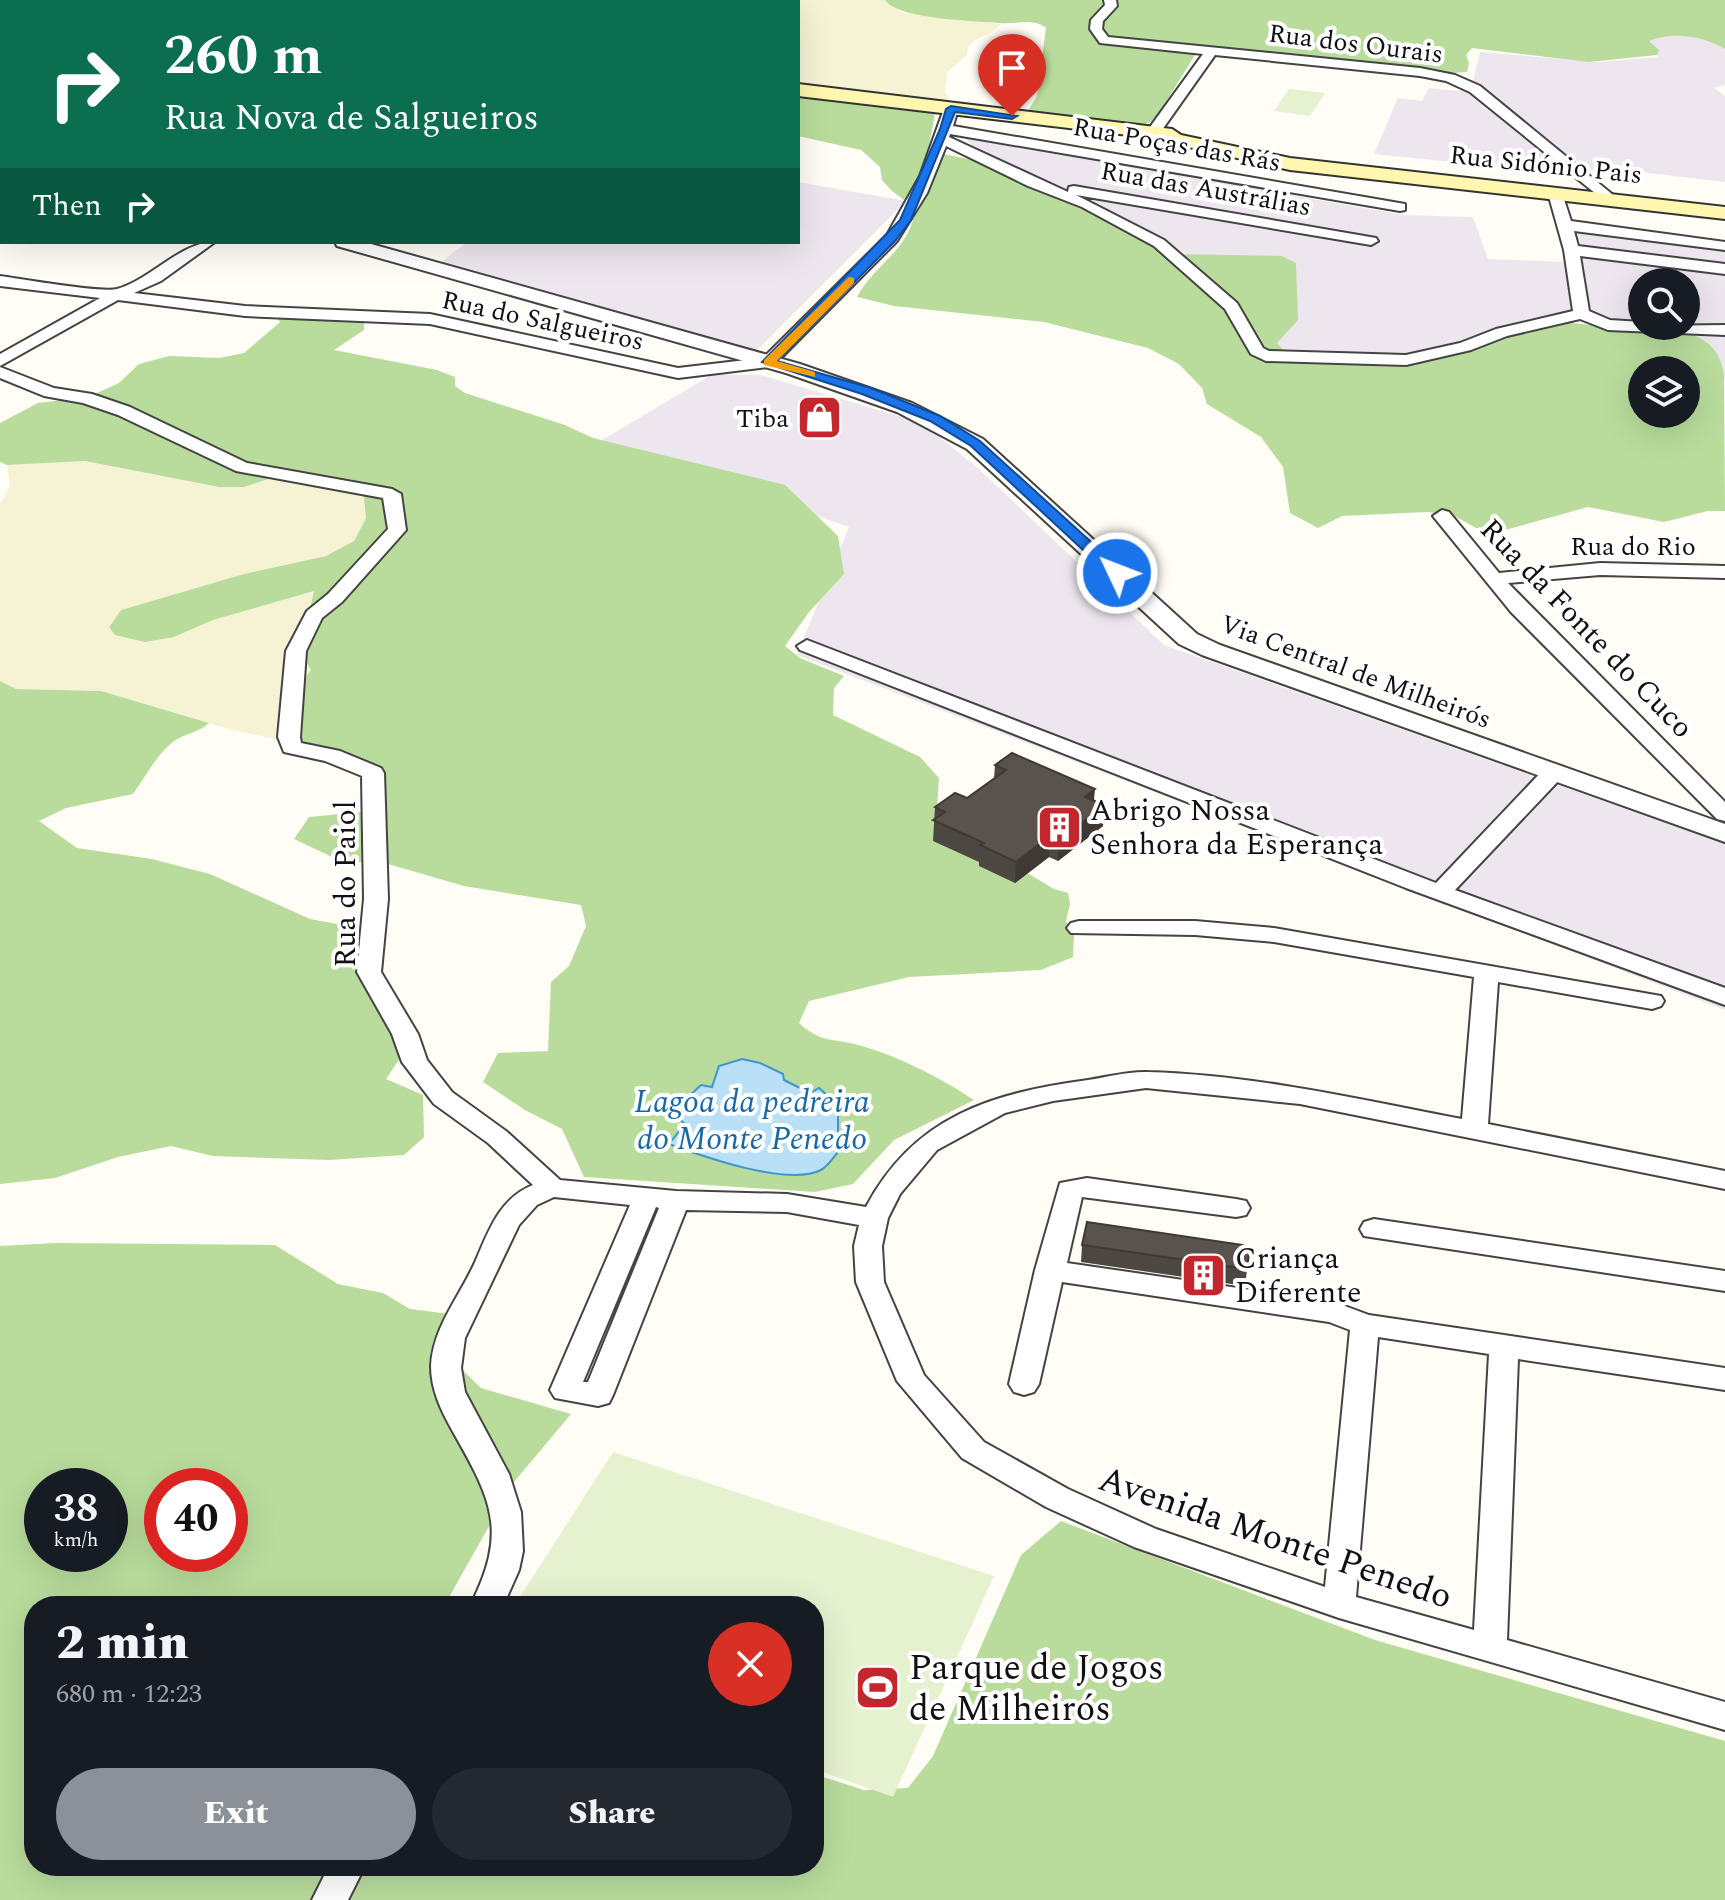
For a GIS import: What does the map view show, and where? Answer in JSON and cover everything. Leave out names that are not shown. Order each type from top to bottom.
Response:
[{"type":"main road","name":"Rua Sidónio Pais","points":[[800,90],[1152,134],[1290,164],[1725,213]]},
{"type":"street","name":"Rua dos Ourais","points":[[1110,0],[1111,6],[1097,20],[1096,29],[1104,40],[1420,72],[1464,83],[1520,124],[1611,199]]},
{"type":"street","points":[[1152,134],[1211,51]]},
{"type":"street","points":[[768,362],[892,238],[906,220],[951,109]]},
{"type":"street","points":[[943,134],[1033,183],[1087,204],[1159,243],[1180,258],[1231,306],[1257,351],[1266,356],[1406,360],[1465,347],[1502,332],[1581,314],[1608,325],[1725,330]]},
{"type":"street","name":"Rua Poças das Rás","points":[[943,134],[1400,207]]},
{"type":"street","name":"Rua das Austrálias","points":[[1033,183],[1371,241]]},
{"type":"street","points":[[1555,193],[1572,250],[1581,314]]},
{"type":"street","points":[[1564,225],[1725,246]]},
{"type":"street","points":[[0,361],[116,295],[156,278],[205,244]]},
{"type":"street","name":"Via Central de Milheirós","points":[[351,244],[768,362],[905,405],[935,418],[975,444],[1188,639],[1211,650],[1725,834]]},
{"type":"street","points":[[1572,250],[1725,269]]},
{"type":"street","name":"Rua do Salgueiros","points":[[0,281],[245,311],[430,319],[678,373],[768,362]]},
{"type":"street","name":"Rua do Paiol","points":[[0,372],[50,392],[86,398],[124,411],[242,467],[392,494],[397,530],[335,598],[314,615],[296,651],[289,737],[292,747],[332,756],[373,773],[376,899],[369,972],[405,1034],[415,1062],[443,1098],[497,1137],[553,1188]]},
{"type":"street","name":"Rua da Fonte do Cuco","points":[[1442,516],[1518,608],[1725,814]]},
{"type":"street","name":"Rua do Rio","points":[[1494,579],[1600,569],[1725,572]]},
{"type":"street","points":[[807,646],[1441,892],[1725,997]]},
{"type":"street","points":[[1441,892],[1554,772]]},
{"type":"street","points":[[1079,928],[1195,928],[1274,935],[1652,1001]]},
{"type":"street","points":[[1474,1131],[1487,973]]},
{"type":"street","name":"Avenida Monte Penedo","points":[[1725,1180],[1300,1096],[1146,1080],[1095,1085],[997,1107],[959,1125],[928,1144],[907,1165],[874,1218],[868,1246],[870,1282],[912,1381],[973,1450],[1057,1498],[1145,1538],[1339,1605],[1725,1716]]},
{"type":"street","points":[[1024,1384],[1070,1190],[1087,1187],[1236,1208]]},
{"type":"street","points":[[493,1596],[510,1553],[504,1504],[487,1460],[455,1409],[445,1369],[453,1324],[485,1272],[516,1205],[535,1192],[553,1188],[676,1200],[787,1203],[874,1218]]},
{"type":"street","points":[[646,1198],[565,1390],[598,1395],[676,1200]]},
{"type":"street","points":[[1374,1229],[1725,1281]]},
{"type":"street","points":[[1049,1270],[1334,1312],[1365,1325],[1725,1379]]},
{"type":"street","points":[[1339,1605],[1365,1325]]},
{"type":"street","points":[[1490,1648],[1504,1346]]},
{"type":"street","points":[[330,1900],[342,1876]]},
{"type":"shaded area","points":[[800,0],[885,0],[901,12],[1001,24],[975,40],[968,47],[967,55],[947,72],[945,92],[951,101],[936,108],[800,92]]},
{"type":"shaded area","points":[[1725,31],[1725,85],[1714,88],[1725,96],[1725,182],[1614,169],[1558,173],[1374,154],[1398,98],[1422,101],[1429,88],[1459,91],[1473,82],[1480,52],[1597,62],[1658,57],[1637,34]]},
{"type":"shaded area","points":[[965,138],[1404,215],[1473,217],[1488,259],[1568,262],[1579,231],[1725,247],[1725,381],[1699,340],[1700,268],[1628,268],[1628,326],[1579,319],[1395,364],[1273,360],[1187,254],[993,167]]},
{"type":"shaded area","points":[[800,182],[906,201],[756,351],[440,263],[464,244],[800,244]]},
{"type":"shaded area","points":[[713,374],[761,375],[922,423],[979,469],[1164,645],[1725,844],[1725,1010],[797,655],[849,527],[602,440]]},
{"type":"shaded area","points":[[85,461],[219,487],[244,487],[277,476],[363,489],[366,518],[354,541],[326,556],[244,574],[121,610],[109,626],[174,637],[213,620],[315,591],[305,622],[311,670],[279,740],[229,729],[101,691],[15,689],[0,681],[0,504],[10,486],[7,465]]},
{"type":"green space","points":[[885,0],[1725,0],[1725,49],[1698,38],[1668,36],[1649,41],[1659,50],[1657,55],[1589,62],[1472,48],[1466,55],[1469,63],[1467,72],[1450,73],[1198,50],[1164,105],[1160,118],[1140,126],[1034,116],[1028,111],[1037,96],[1046,28],[1041,25],[937,18],[904,11]]},
{"type":"green space","points":[[1289,89],[1325,93],[1310,116],[1274,111]]},
{"type":"green space","points":[[800,92],[936,108],[929,147],[938,153],[988,163],[1062,195],[1173,254],[1282,256],[1296,263],[1298,320],[1277,343],[1287,354],[1396,357],[1561,322],[1628,329],[1628,340],[1700,339],[1714,350],[1724,374],[1725,511],[1708,511],[1664,522],[1588,507],[1505,530],[1476,528],[1453,515],[1427,512],[1342,516],[1318,528],[1290,513],[1283,467],[1261,437],[1207,404],[1202,388],[1179,364],[1148,348],[1044,322],[894,306],[857,297],[907,235],[915,208],[882,180],[880,167],[861,150],[800,136]]},
{"type":"green space","points":[[350,312],[364,316],[364,330],[334,350],[437,370],[455,377],[455,386],[465,393],[565,425],[593,438],[785,485],[838,536],[844,574],[809,612],[785,646],[800,658],[844,676],[834,688],[833,715],[920,757],[939,778],[937,809],[969,857],[1029,874],[1054,889],[1068,893],[1070,904],[1066,921],[1074,936],[1073,957],[1041,970],[909,977],[809,1001],[799,1023],[807,1030],[891,1056],[934,1076],[974,1100],[894,1140],[853,1184],[815,1192],[584,1177],[562,1129],[525,1110],[483,1082],[498,1053],[548,1051],[551,982],[569,966],[586,926],[581,905],[464,886],[388,864],[386,859],[347,864],[294,839],[309,817],[361,812],[377,787],[365,764],[311,750],[298,737],[295,691],[311,670],[300,651],[314,591],[213,620],[174,637],[145,642],[115,635],[109,627],[121,610],[244,574],[326,556],[354,541],[366,518],[363,489],[277,476],[244,487],[219,487],[85,461],[7,465],[0,462],[0,423],[38,403],[88,397],[119,383],[139,364],[169,356],[219,358],[244,353],[280,322],[278,319]]},
{"type":"green space","points":[[0,681],[16,689],[101,691],[209,723],[168,746],[133,794],[66,808],[39,821],[77,848],[152,859],[210,874],[310,919],[348,926],[417,1033],[386,1079],[423,1095],[424,1137],[404,1155],[329,1160],[213,1156],[171,1146],[118,1157],[55,1178],[0,1184]]},
{"type":"green space","points":[[55,1243],[275,1245],[338,1284],[383,1293],[410,1309],[458,1315],[449,1357],[481,1388],[571,1414],[514,1482],[450,1596],[24,1596],[24,1876],[824,1876],[824,1777],[864,1790],[908,1788],[933,1756],[1021,1555],[1061,1521],[1375,1640],[1725,1741],[1725,1900],[0,1900],[0,1246]]},
{"type":"green space","name":"Parque de Jogos de Milheirós","points":[[613,1452],[994,1576],[893,1797],[824,1773],[824,1596],[520,1596]]},
{"type":"water","name":"Lagoa da pedreira do Monte Penedo","points":[[742,1059],[760,1063],[783,1074],[784,1080],[810,1093],[819,1088],[838,1105],[838,1152],[823,1169],[788,1175],[767,1172],[723,1162],[669,1144],[685,1124],[672,1112],[701,1085],[712,1087],[719,1066]]},
{"type":"building","points":[[1012,753],[1095,789],[1085,797],[1105,805],[1059,840],[1050,836],[1016,862],[980,845],[984,843],[933,820],[945,812],[935,807],[955,793],[967,798],[1006,770],[995,765]]},
{"type":"building","points":[[1087,1222],[1250,1246],[1247,1269],[1082,1245]]},
{"type":"slow traffic","points":[[810,375],[768,362],[849,281]]},
{"type":"place","name":"Tiba","points":[[820,418]]},
{"type":"place","name":"Abrigo Nossa Senhora da Esperança","points":[[1059,827]]},
{"type":"place","name":"Criança Diferente","points":[[1204,1275]]},
{"type":"place","name":"Parque de Jogos de Milheirós","points":[[878,1687]]},
{"type":"route","points":[[1012,116],[951,109],[906,220],[892,238],[768,362],[866,391],[935,418],[975,444],[1117,573]]}]
